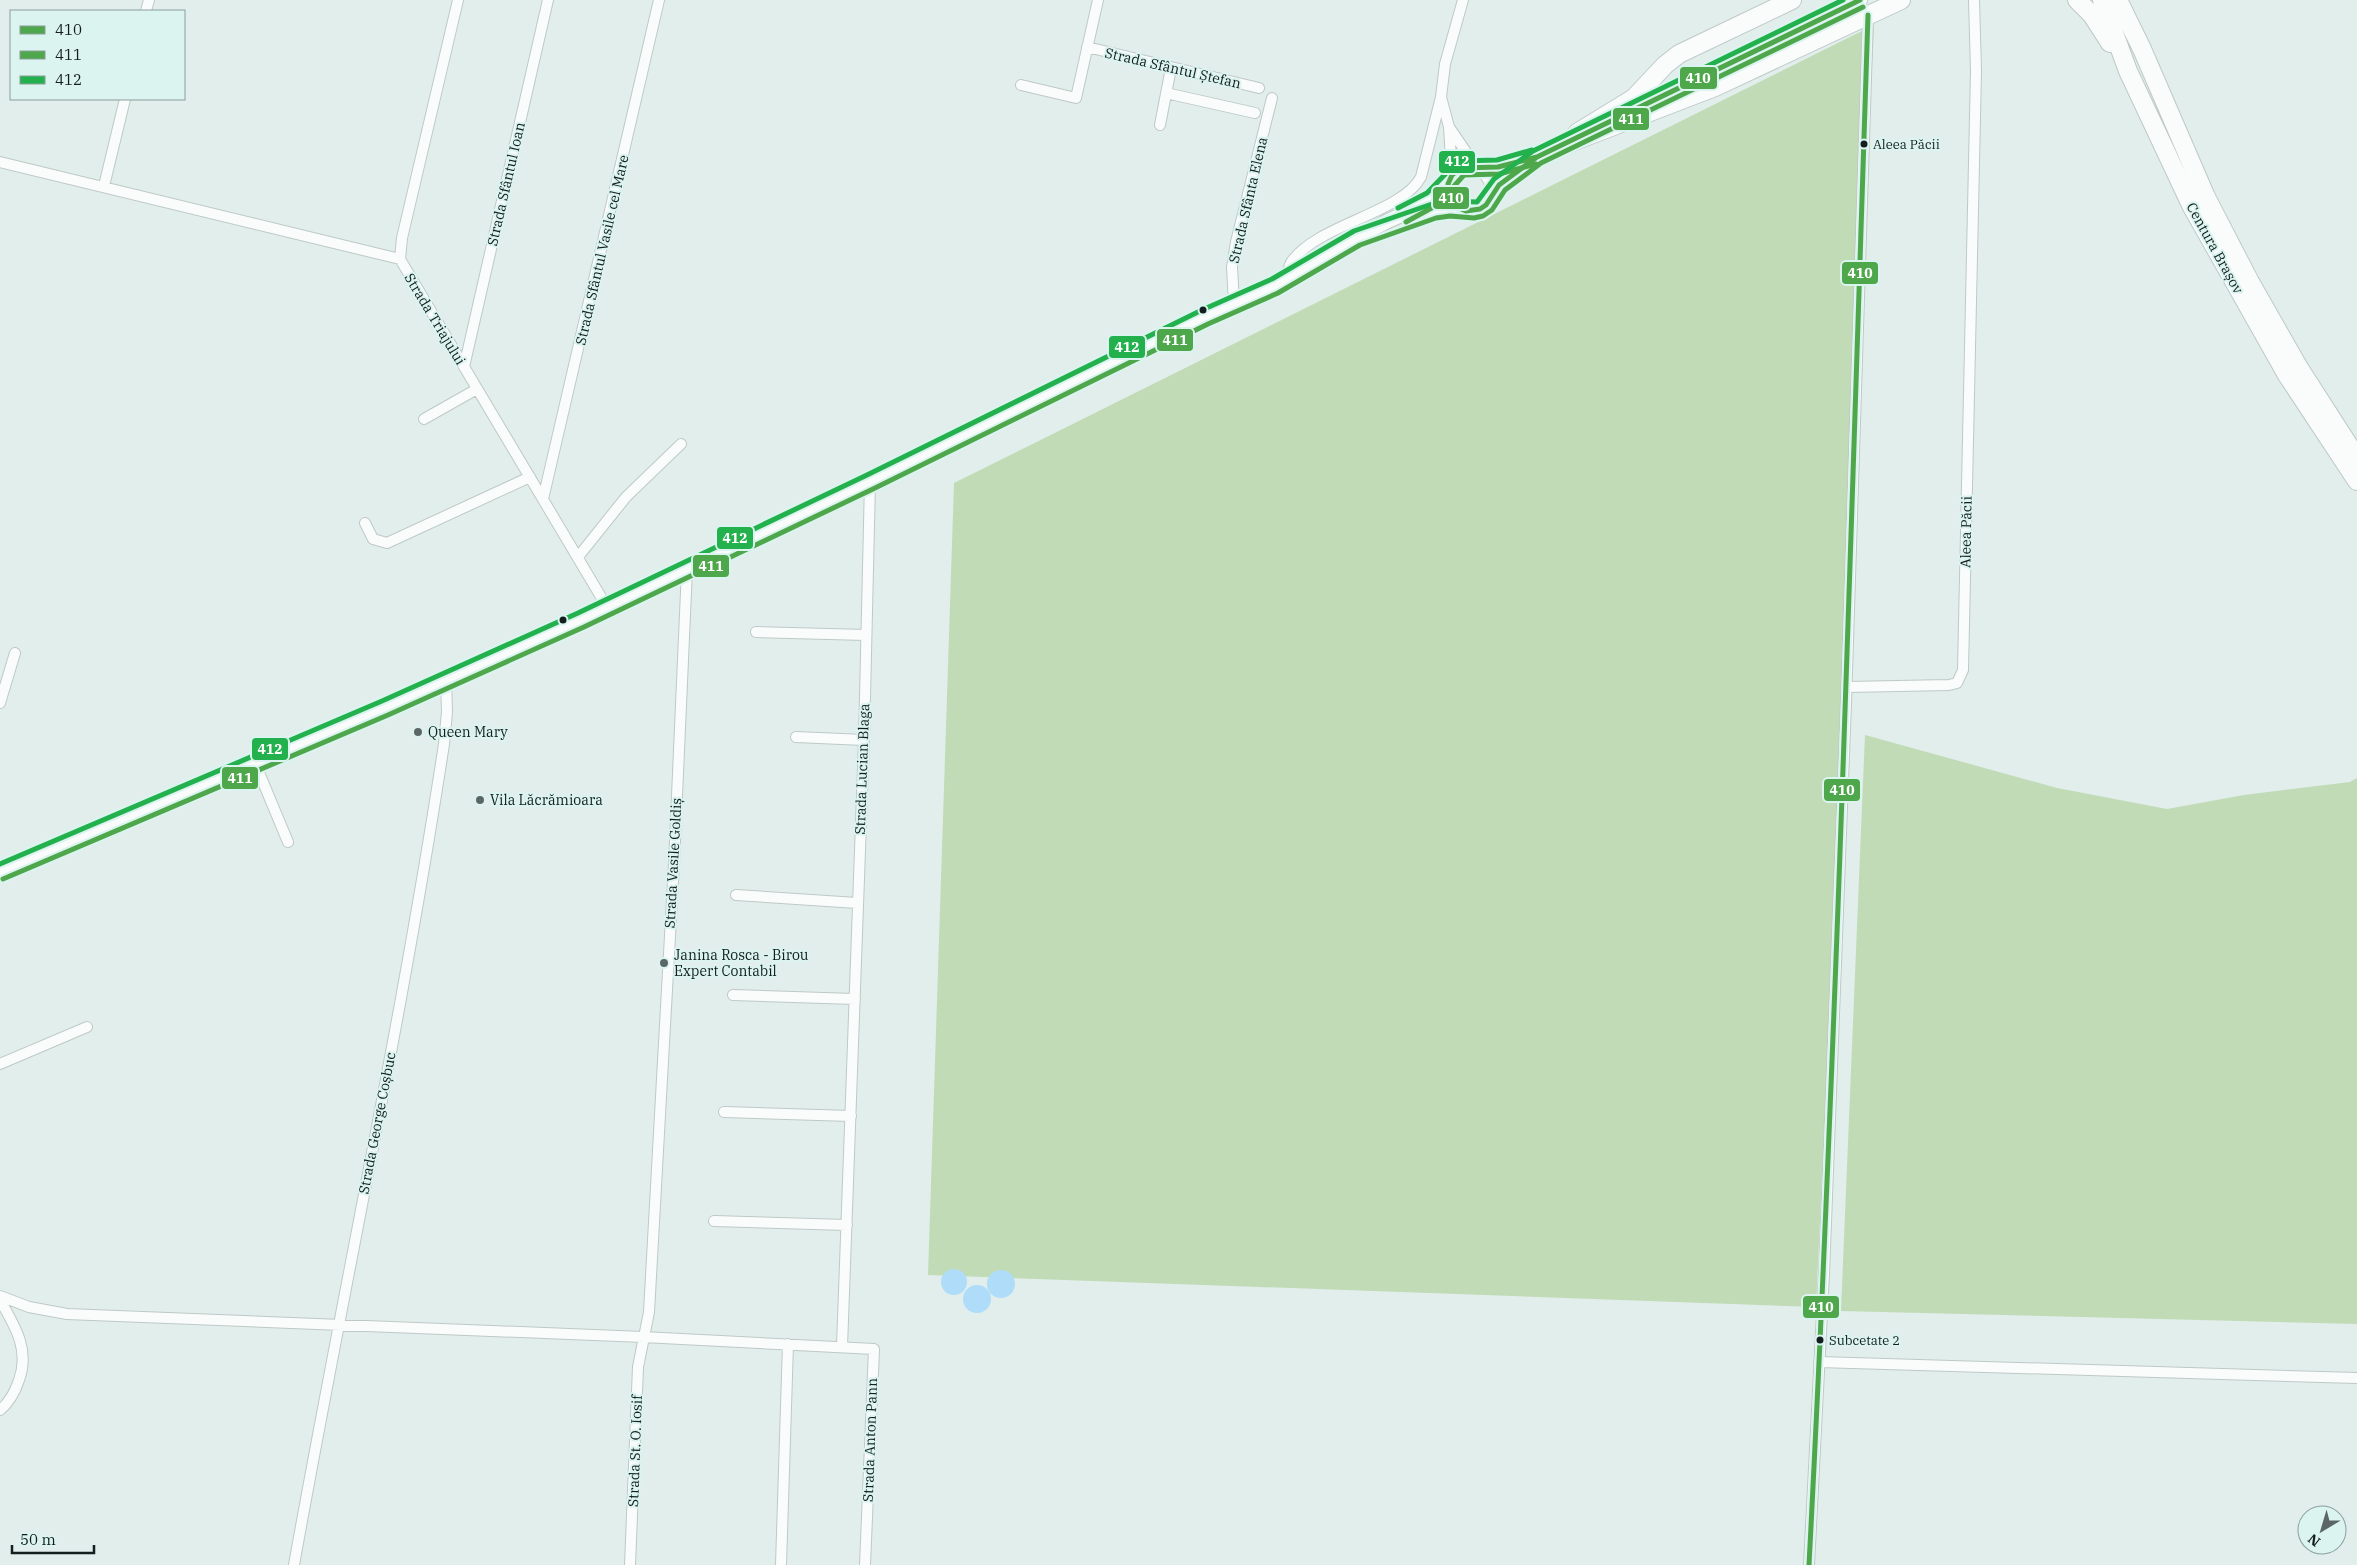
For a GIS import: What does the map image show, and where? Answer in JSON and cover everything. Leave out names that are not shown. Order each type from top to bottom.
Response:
[{"type":"highway","points":[[1544,153],[1634,98],[1665,65],[1679,54],[1792,0]]},
{"type":"highway","points":[[1544,153],[1715,87],[1864,7],[1901,0]]},
{"type":"highway","points":[[2077,0],[2102,30],[2128,71]]},
{"type":"highway","name":"Centura Brașov","points":[[2102,0],[2128,71],[2190,205],[2300,397],[2357,481]]},
{"type":"highway","name":"Centura Brașov","points":[[2118,0],[2142,49],[2206,197],[2250,282],[2299,368],[2357,458]]},
{"type":"highway","points":[[2130,0],[2142,49]]},
{"type":"main road","points":[[0,872],[446,680],[607,607],[870,482],[1286,279],[1357,238],[1425,204],[1461,168],[1504,166],[1544,153]]},
{"type":"main road","points":[[1492,192],[1514,173],[1544,153]]},
{"type":"main road","points":[[1450,179],[1451,200],[1459,208],[1466,211],[1480,209],[1490,199],[1492,192],[1491,181],[1479,168]]},
{"type":"main road","points":[[1357,238],[1386,230],[1426,214],[1459,208]]},
{"type":"street","name":"Strada Triajului","points":[[458,0],[402,238],[400,259],[607,607]]},
{"type":"street","name":"Strada Sfântul Ioan","points":[[464,367],[548,0]]},
{"type":"street","name":"Strada Sfântul Vasile cel Mare","points":[[543,499],[659,0]]},
{"type":"street","name":"Strada Sfântul Ștefan","points":[[1021,85],[1076,98],[1098,0]]},
{"type":"street","points":[[1286,279],[1290,262],[1310,244],[1402,197],[1416,186],[1441,97],[1446,64],[1463,0]]},
{"type":"street","name":"Aleea Păcii","points":[[1847,687],[1948,685],[1957,683],[1963,670],[1976,71],[1974,0]]},
{"type":"street","points":[[1809,1565],[1847,687],[1864,7]]},
{"type":"street","name":"Strada Sfântul Ștefan","points":[[1088,48],[1259,88]]},
{"type":"street","points":[[1160,125],[1171,68]]},
{"type":"street","points":[[1166,93],[1255,113]]},
{"type":"street","points":[[1441,97],[1449,128],[1450,179]]},
{"type":"street","name":"Strada Sfânta Elena","points":[[1234,303],[1232,267],[1236,242],[1272,98]]},
{"type":"street","points":[[104,186],[125,100]]},
{"type":"street","points":[[1449,128],[1479,168]]},
{"type":"street","points":[[0,162],[400,259]]},
{"type":"street","points":[[424,419],[477,390]]},
{"type":"street","points":[[578,557],[626,497],[681,444]]},
{"type":"street","points":[[365,523],[373,539],[387,543],[392,542],[530,478]]},
{"type":"street","name":"Strada Lucian Blaga","points":[[842,1347],[864,740],[870,482]]},
{"type":"street","name":"Strada Vasile Goldiș","points":[[643,1337],[649,1312],[674,855],[687,569]]},
{"type":"street","points":[[756,632],[866,635]]},
{"type":"street","points":[[0,703],[15,653]]},
{"type":"street","name":"Strada George Coșbuc","points":[[294,1565],[421,889],[444,744],[447,712],[446,680]]},
{"type":"street","points":[[796,737],[864,740]]},
{"type":"street","points":[[255,763],[288,842]]},
{"type":"street","points":[[736,895],[857,903]]},
{"type":"street","points":[[733,994],[855,999]]},
{"type":"street","points":[[0,1064],[87,1027]]},
{"type":"street","points":[[724,1112],[851,1116]]},
{"type":"street","points":[[714,1221],[847,1225]]},
{"type":"street","points":[[0,1298],[29,1307],[67,1314],[338,1324],[842,1347]]},
{"type":"street","points":[[0,1298],[18,1332],[24,1352],[22,1372],[15,1390],[7,1404],[0,1410]]},
{"type":"street","name":"Strada St. O. Iosif","points":[[630,1565],[638,1367],[643,1337]]},
{"type":"street","points":[[781,1565],[788,1344]]},
{"type":"street","name":"Strada Anton Pann","points":[[842,1347],[874,1349],[865,1565]]},
{"type":"street","points":[[1819,1362],[2357,1378]]},
{"type":"green space","points":[[1874,25],[1816,1307],[928,1275],[954,483]]},
{"type":"green space","points":[[1865,735],[2057,788],[2167,809],[2244,795],[2350,782],[2357,778],[2357,1324],[1841,1311]]},
{"type":"water","points":[[954,1269],[964,1272],[967,1282],[964,1292],[954,1295],[944,1292],[941,1282],[944,1272]]},
{"type":"water","points":[[1001,1270],[1011,1274],[1015,1284],[1011,1294],[1001,1298],[991,1294],[987,1284],[991,1274]]},
{"type":"water","points":[[977,1285],[987,1289],[991,1299],[987,1309],[977,1313],[967,1309],[963,1299],[967,1289]]},
{"type":"transit line","name":"412","points":[[0,864],[382,701],[578,613],[867,475],[1202,310],[1272,279],[1354,231],[1432,204],[1449,201],[1477,202],[1494,179],[1533,151],[1843,0]]},
{"type":"transit line","name":"410","points":[[1537,157],[1860,0]]},
{"type":"transit line","name":"411","points":[[3,879],[388,715],[584,627],[873,489],[1208,324],[1278,293],[1360,245],[1436,218],[1450,216],[1474,218],[1483,216],[1492,210],[1505,190],[1541,163],[1863,7]]},
{"type":"transit line","name":"410","points":[[1809,1565],[1835,984],[1868,15]]},
{"type":"transit line","name":"412","points":[[1398,208],[1427,193],[1458,161],[1497,160],[1532,150]]},
{"type":"transit line","name":"410","points":[[1537,157],[1499,185],[1486,205],[1480,209],[1466,211],[1459,208],[1451,200],[1448,184],[1452,175],[1461,168],[1498,167],[1537,157]]},
{"type":"transit line","name":"411","points":[[1406,222],[1437,205],[1464,175],[1499,174],[1536,164]]},
{"type":"place","name":"Aleea Păcii","points":[[1864,144]]},
{"type":"place","name":"Queen Mary","points":[[418,732]]},
{"type":"place","name":"Vila Lăcrămioara","points":[[480,800]]},
{"type":"place","name":"Janina Rosca - Birou Expert Contabil","points":[[664,963]]},
{"type":"place","name":"Subcetate 2","points":[[1820,1340]]}]
